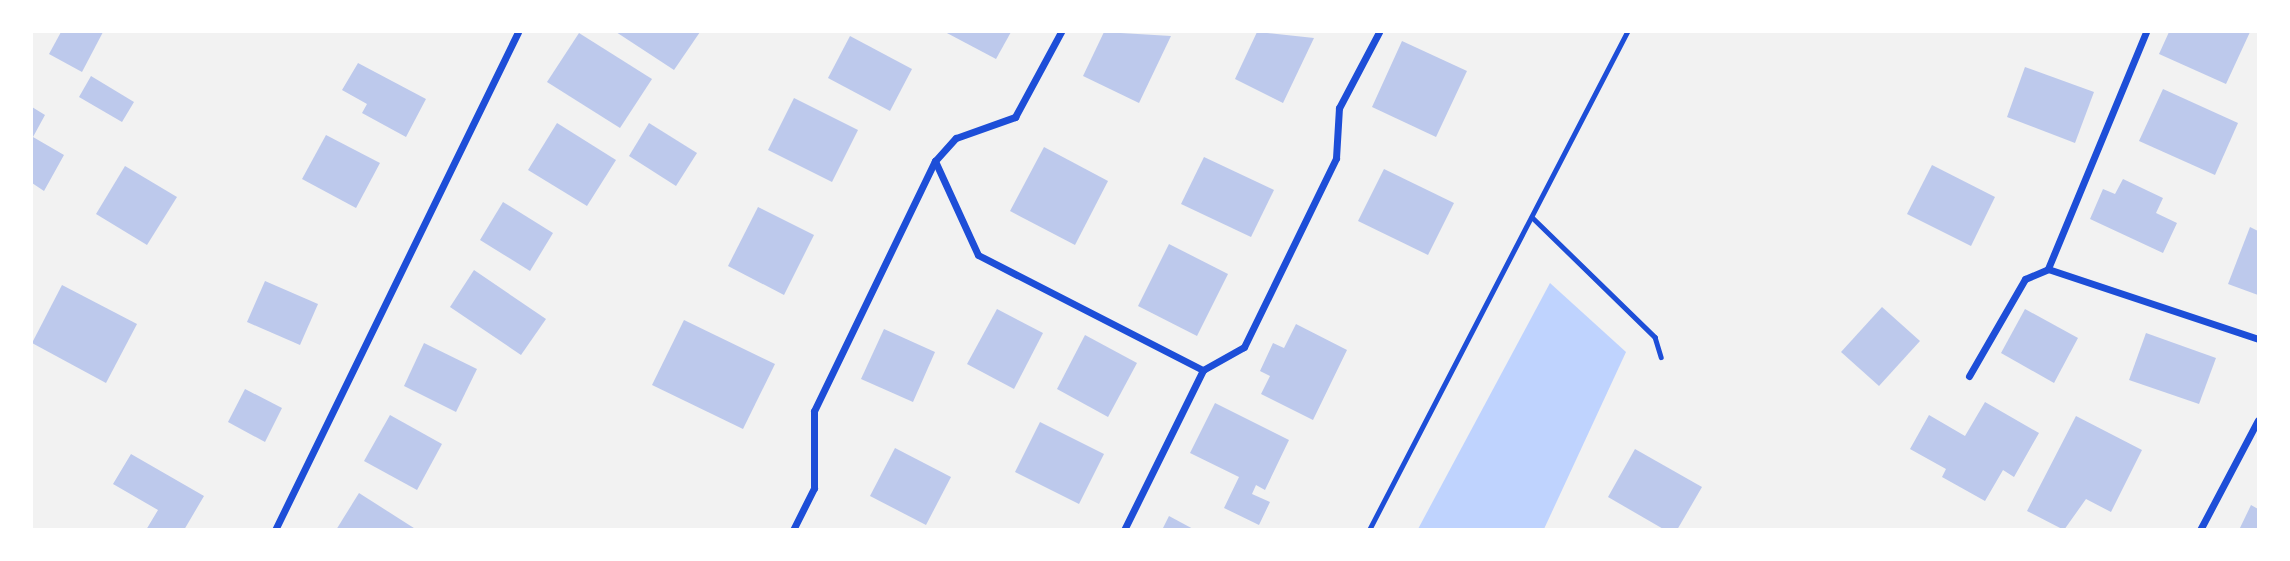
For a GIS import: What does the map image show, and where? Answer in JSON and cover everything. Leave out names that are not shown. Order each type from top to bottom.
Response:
[{"type":"street","points":[[275,530],[518,32]]},
{"type":"street","points":[[793,530],[814,488],[814,411],[935,161],[956,138],[1015,117],[1061,32]]},
{"type":"street","points":[[1124,530],[1203,370],[1244,346],[1336,158],[1339,108],[1379,32]]},
{"type":"street","points":[[2048,269],[2146,32]]},
{"type":"street","points":[[935,161],[978,255],[1203,370]]},
{"type":"street","points":[[1969,376],[2025,279],[2048,269],[2259,339]]},
{"type":"street","points":[[2200,530],[2259,420]]},
{"type":"path","points":[[1369,530],[1627,32]]},
{"type":"path","points":[[1532,217],[1656,337],[1661,357]]},
{"type":"water","points":[[1550,283],[1626,352],[1544,529],[1418,529]]},
{"type":"building","points":[[61,32],[103,32],[82,72],[49,54]]},
{"type":"building","points":[[616,32],[700,32],[674,70]]},
{"type":"building","points":[[945,32],[1011,32],[996,59]]},
{"type":"building","points":[[1104,32],[1171,36],[1139,103],[1083,76]]},
{"type":"building","points":[[1257,32],[1314,38],[1283,103],[1235,79]]},
{"type":"building","points":[[2169,32],[2250,32],[2226,84],[2159,54]]},
{"type":"building","points":[[579,33],[652,79],[620,128],[547,82]]},
{"type":"building","points":[[850,36],[912,69],[890,111],[828,78]]},
{"type":"building","points":[[1402,41],[1467,71],[1436,137],[1372,107]]},
{"type":"building","points":[[358,63],[426,99],[406,137],[362,113],[367,104],[342,90]]},
{"type":"building","points":[[2025,67],[2094,92],[2075,143],[2007,117]]},
{"type":"building","points":[[91,76],[134,102],[122,122],[79,97]]},
{"type":"building","points":[[2163,89],[2238,123],[2215,175],[2139,141]]},
{"type":"building","points":[[794,98],[858,130],[832,182],[768,150]]},
{"type":"building","points":[[32,107],[45,115],[33,137],[64,155],[44,191],[32,183]]},
{"type":"building","points":[[557,123],[616,160],[587,206],[528,170]]},
{"type":"building","points":[[649,123],[697,153],[676,186],[629,156]]},
{"type":"building","points":[[326,135],[380,163],[356,208],[302,179]]},
{"type":"building","points":[[1044,147],[1108,181],[1075,245],[1010,211]]},
{"type":"building","points":[[1204,157],[1274,190],[1251,237],[1181,204]]},
{"type":"building","points":[[1932,165],[1995,197],[1971,246],[1907,214]]},
{"type":"building","points":[[125,166],[177,197],[147,245],[96,214]]},
{"type":"building","points":[[1384,169],[1454,203],[1428,255],[1358,221]]},
{"type":"building","points":[[2123,179],[2163,198],[2156,213],[2177,223],[2163,253],[2090,219],[2103,189],[2115,194]]},
{"type":"building","points":[[503,202],[553,233],[530,271],[480,240]]},
{"type":"building","points":[[758,207],[814,235],[784,295],[728,266]]},
{"type":"building","points":[[2250,227],[2258,231],[2258,295],[2228,284]]},
{"type":"building","points":[[1169,244],[1228,274],[1197,336],[1138,306]]},
{"type":"building","points":[[474,270],[546,319],[521,355],[450,307]]},
{"type":"building","points":[[265,281],[318,304],[300,345],[247,322]]},
{"type":"building","points":[[62,285],[137,324],[106,383],[32,343]]},
{"type":"building","points":[[1882,307],[1920,341],[1879,386],[1841,352]]},
{"type":"building","points":[[997,309],[1043,333],[1014,389],[967,364]]},
{"type":"building","points":[[2025,309],[2078,338],[2054,383],[2001,353]]},
{"type":"building","points":[[684,320],[775,364],[743,429],[652,385]]},
{"type":"building","points":[[1296,324],[1347,350],[1313,420],[1261,394],[1270,376],[1260,371],[1273,343],[1284,348]]},
{"type":"building","points":[[884,329],[935,352],[913,402],[861,379]]},
{"type":"building","points":[[2146,333],[2216,358],[2199,404],[2129,380]]},
{"type":"building","points":[[1085,335],[1137,363],[1108,417],[1057,389]]},
{"type":"building","points":[[424,343],[477,369],[456,412],[404,386]]},
{"type":"building","points":[[245,389],[282,408],[265,442],[228,422]]},
{"type":"building","points":[[1985,402],[2039,433],[2014,477],[2003,470],[1985,501],[1942,477],[1946,469],[1910,449],[1929,415],[1965,436]]},
{"type":"building","points":[[1215,403],[1289,440],[1265,490],[1256,485],[1252,494],[1270,502],[1259,525],[1224,508],[1239,477],[1190,453]]},
{"type":"building","points":[[390,415],[442,444],[417,490],[364,461]]},
{"type":"building","points":[[2076,416],[2142,450],[2111,512],[2086,499],[2064,530],[2027,511]]},
{"type":"building","points":[[1040,422],[1104,454],[1079,504],[1015,472]]},
{"type":"building","points":[[895,448],[951,477],[926,525],[870,496]]},
{"type":"building","points":[[1635,449],[1702,487],[1677,530],[1665,530],[1608,497]]},
{"type":"building","points":[[131,454],[204,496],[184,530],[146,530],[158,510],[113,484]]},
{"type":"building","points":[[359,493],[417,530],[336,530]]},
{"type":"building","points":[[2251,505],[2258,509],[2258,530],[2239,530]]},
{"type":"building","points":[[1169,516],[1195,530],[1162,530]]}]
